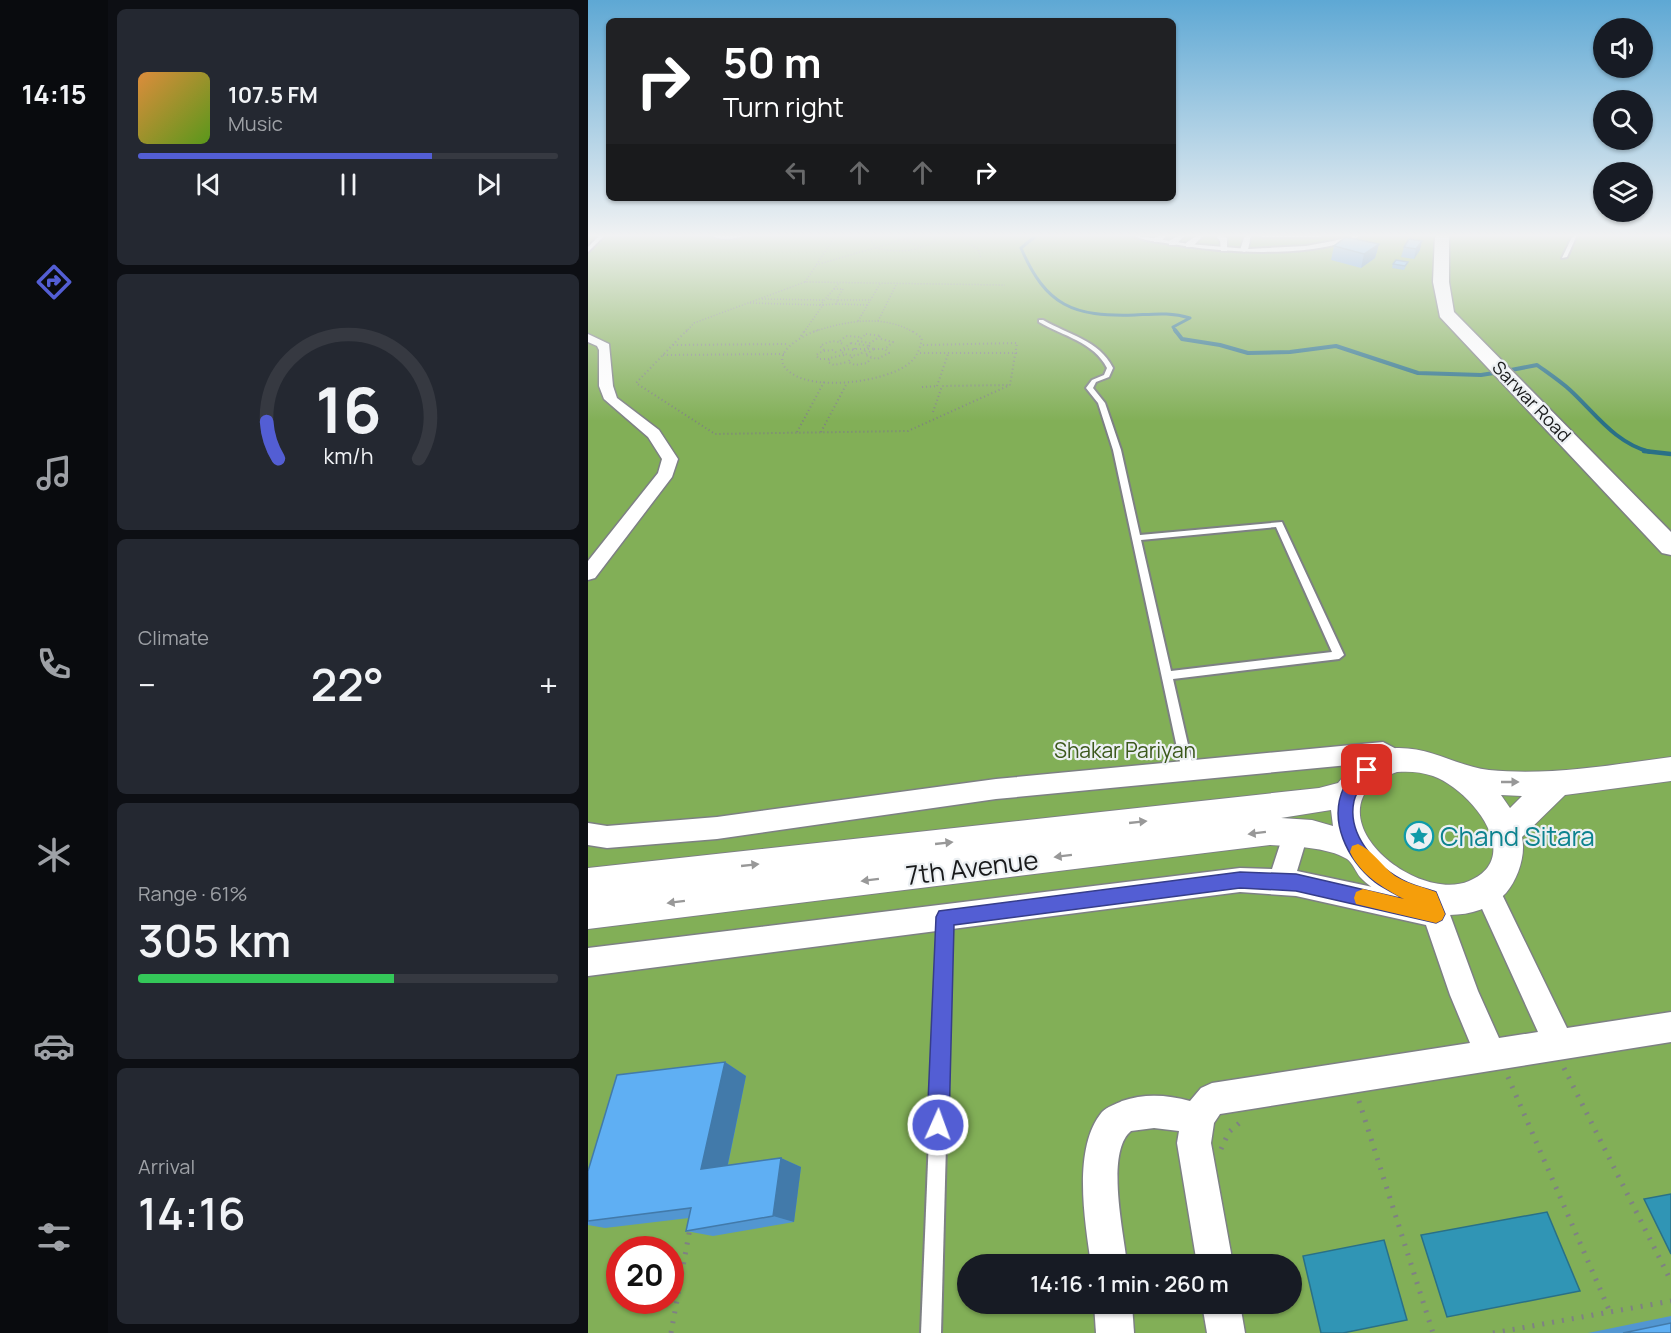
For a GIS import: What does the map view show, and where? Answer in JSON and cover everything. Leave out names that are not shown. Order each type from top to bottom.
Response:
[{"type":"main road","name":"Sarwar Road","points":[[1443,297],[1446,313],[1671,547]]},
{"type":"street","points":[[588,338],[603,344],[607,389],[611,399],[648,427],[663,443],[670,459],[666,474],[588,574]]},
{"type":"street","points":[[588,834],[607,837],[717,828],[996,789],[1383,752],[1396,760]]},
{"type":"street","points":[[1498,1069],[1465,995],[1433,906],[1382,877],[1355,847],[1345,814],[1349,792],[1356,780],[1367,770],[1396,760],[1430,763],[1463,778],[1479,781],[1557,784],[1671,769]]},
{"type":"street","points":[[588,962],[1240,880],[1296,883],[1433,906],[1461,899],[1486,889],[1500,874],[1504,864],[1506,833],[1498,814],[1485,797],[1463,778]]},
{"type":"street","points":[[1506,833],[1519,821],[1536,799],[1557,784]]},
{"type":"street","name":"7th Avenue","points":[[588,883],[1319,801],[1349,792]]},
{"type":"street","name":"7th Avenue","points":[[588,913],[1269,831],[1296,831],[1327,837],[1355,847]]},
{"type":"street","points":[[1281,882],[1296,831]]},
{"type":"street","points":[[1486,889],[1560,1058]]},
{"type":"street","points":[[1213,1254],[1194,1143],[1198,1120],[1206,1104],[1217,1096],[1357,1094],[1560,1058],[1671,1027]]},
{"type":"street","points":[[1108,1254],[1101,1172],[1101,1154],[1108,1131],[1115,1122],[1126,1116],[1143,1112],[1174,1112],[1198,1120]]},
{"type":"street","points":[[1114,1314],[1115,1333]]},
{"type":"street","points":[[1223,1314],[1226,1333]]},
{"type":"lane","points":[[1041,321],[1097,349],[1108,361],[1110,372],[1095,381],[1089,388],[1101,403],[1117,450],[1188,771]]},
{"type":"lane","points":[[1136,538],[1279,524],[1339,655],[1166,676]]},
{"type":"lane","points":[[931,1333],[945,917]]},
{"type":"path","points":[[765,297],[694,323],[636,383],[715,434],[908,431],[1010,385]]},
{"type":"path","points":[[836,304],[839,297]]},
{"type":"path","points":[[858,321],[872,297]]},
{"type":"path","points":[[878,321],[890,297]]},
{"type":"path","points":[[760,299],[870,300]]},
{"type":"path","points":[[800,337],[825,299]]},
{"type":"path","points":[[748,303],[867,305]]},
{"type":"path","points":[[858,321],[878,321],[914,329],[922,338],[923,345],[920,353],[901,369],[879,377],[847,382],[808,380],[792,374],[783,366],[784,354],[800,337],[827,327],[858,321]]},
{"type":"path","points":[[840,341],[849,335],[860,337],[876,334],[881,336],[879,339]]},
{"type":"path","points":[[848,362],[860,337]]},
{"type":"path","points":[[845,355],[817,358],[818,353],[824,350],[833,350],[843,345],[858,342],[863,343],[869,347],[874,349],[885,348],[893,342],[879,339],[869,347],[856,356]]},
{"type":"path","points":[[824,350],[820,346],[827,342],[838,340],[843,345]]},
{"type":"path","points":[[923,345],[1017,343],[1010,385]]},
{"type":"path","points":[[672,345],[791,344]]},
{"type":"path","points":[[840,350],[843,345]]},
{"type":"path","points":[[840,350],[869,347]]},
{"type":"path","points":[[865,355],[869,347]]},
{"type":"path","points":[[840,350],[850,357],[865,355],[871,358],[886,356],[889,352],[885,348]]},
{"type":"path","points":[[833,350],[838,352],[837,356]]},
{"type":"path","points":[[920,353],[1017,353]]},
{"type":"path","points":[[937,386],[948,353]]},
{"type":"path","points":[[663,355],[784,354]]},
{"type":"path","points":[[830,358],[828,362],[831,364],[848,362],[859,365],[870,362],[871,358]]},
{"type":"path","points":[[797,432],[824,382]]},
{"type":"path","points":[[821,432],[847,382]]},
{"type":"path","points":[[922,387],[1010,385]]},
{"type":"path","points":[[933,412],[942,386]]},
{"type":"path","points":[[1560,1058],[1671,1281]]},
{"type":"path","points":[[1498,1069],[1518,1074]]},
{"type":"path","points":[[1498,1069],[1610,1312]]},
{"type":"path","points":[[1357,1094],[1433,1333]]},
{"type":"path","points":[[1222,1158],[1221,1148],[1225,1136],[1231,1128],[1251,1117]]},
{"type":"path","points":[[671,1333],[692,1218]]},
{"type":"path","points":[[1493,1333],[1671,1301]]},
{"type":"green space","name":"Shakar Pariyan","points":[[588,297],[1671,297],[1671,1333],[588,1333]]},
{"type":"water","points":[[1671,1194],[1671,1254],[1644,1199]]},
{"type":"water","points":[[1547,1212],[1580,1291],[1447,1317],[1421,1235]]},
{"type":"water","points":[[1384,1240],[1407,1320],[1343,1333],[1321,1333],[1303,1256]]},
{"type":"building","points":[[725,1062],[701,1169],[781,1158],[773,1216],[686,1231],[691,1208],[588,1221],[588,1171],[617,1075]]},
{"type":"building","points":[[1671,1323],[1671,1333],[1623,1333]]},
{"type":"waterway","points":[[1055,297],[1078,310],[1095,314],[1170,314],[1190,318],[1173,327],[1176,332]]},
{"type":"waterway","points":[[1175,330],[1182,339],[1220,345],[1248,353],[1290,352],[1336,346],[1418,373],[1481,375],[1494,373]]},
{"type":"waterway","points":[[1511,370],[1537,365],[1570,390],[1616,435],[1648,452]]},
{"type":"waterway","points":[[1644,451],[1648,452]]},
{"type":"waterway","points":[[1648,452],[1671,454]]},
{"type":"slow traffic","points":[[1358,852],[1374,870],[1391,883],[1430,898],[1436,914],[1363,898]]},
{"type":"place","name":"Chand Sitara","points":[[1419,836]]},
{"type":"route","points":[[938,1125],[945,917],[1240,880],[1296,883],[1436,914],[1430,898],[1400,888],[1382,877],[1360,855],[1351,839],[1345,814],[1346,799],[1356,780],[1367,770]]}]
